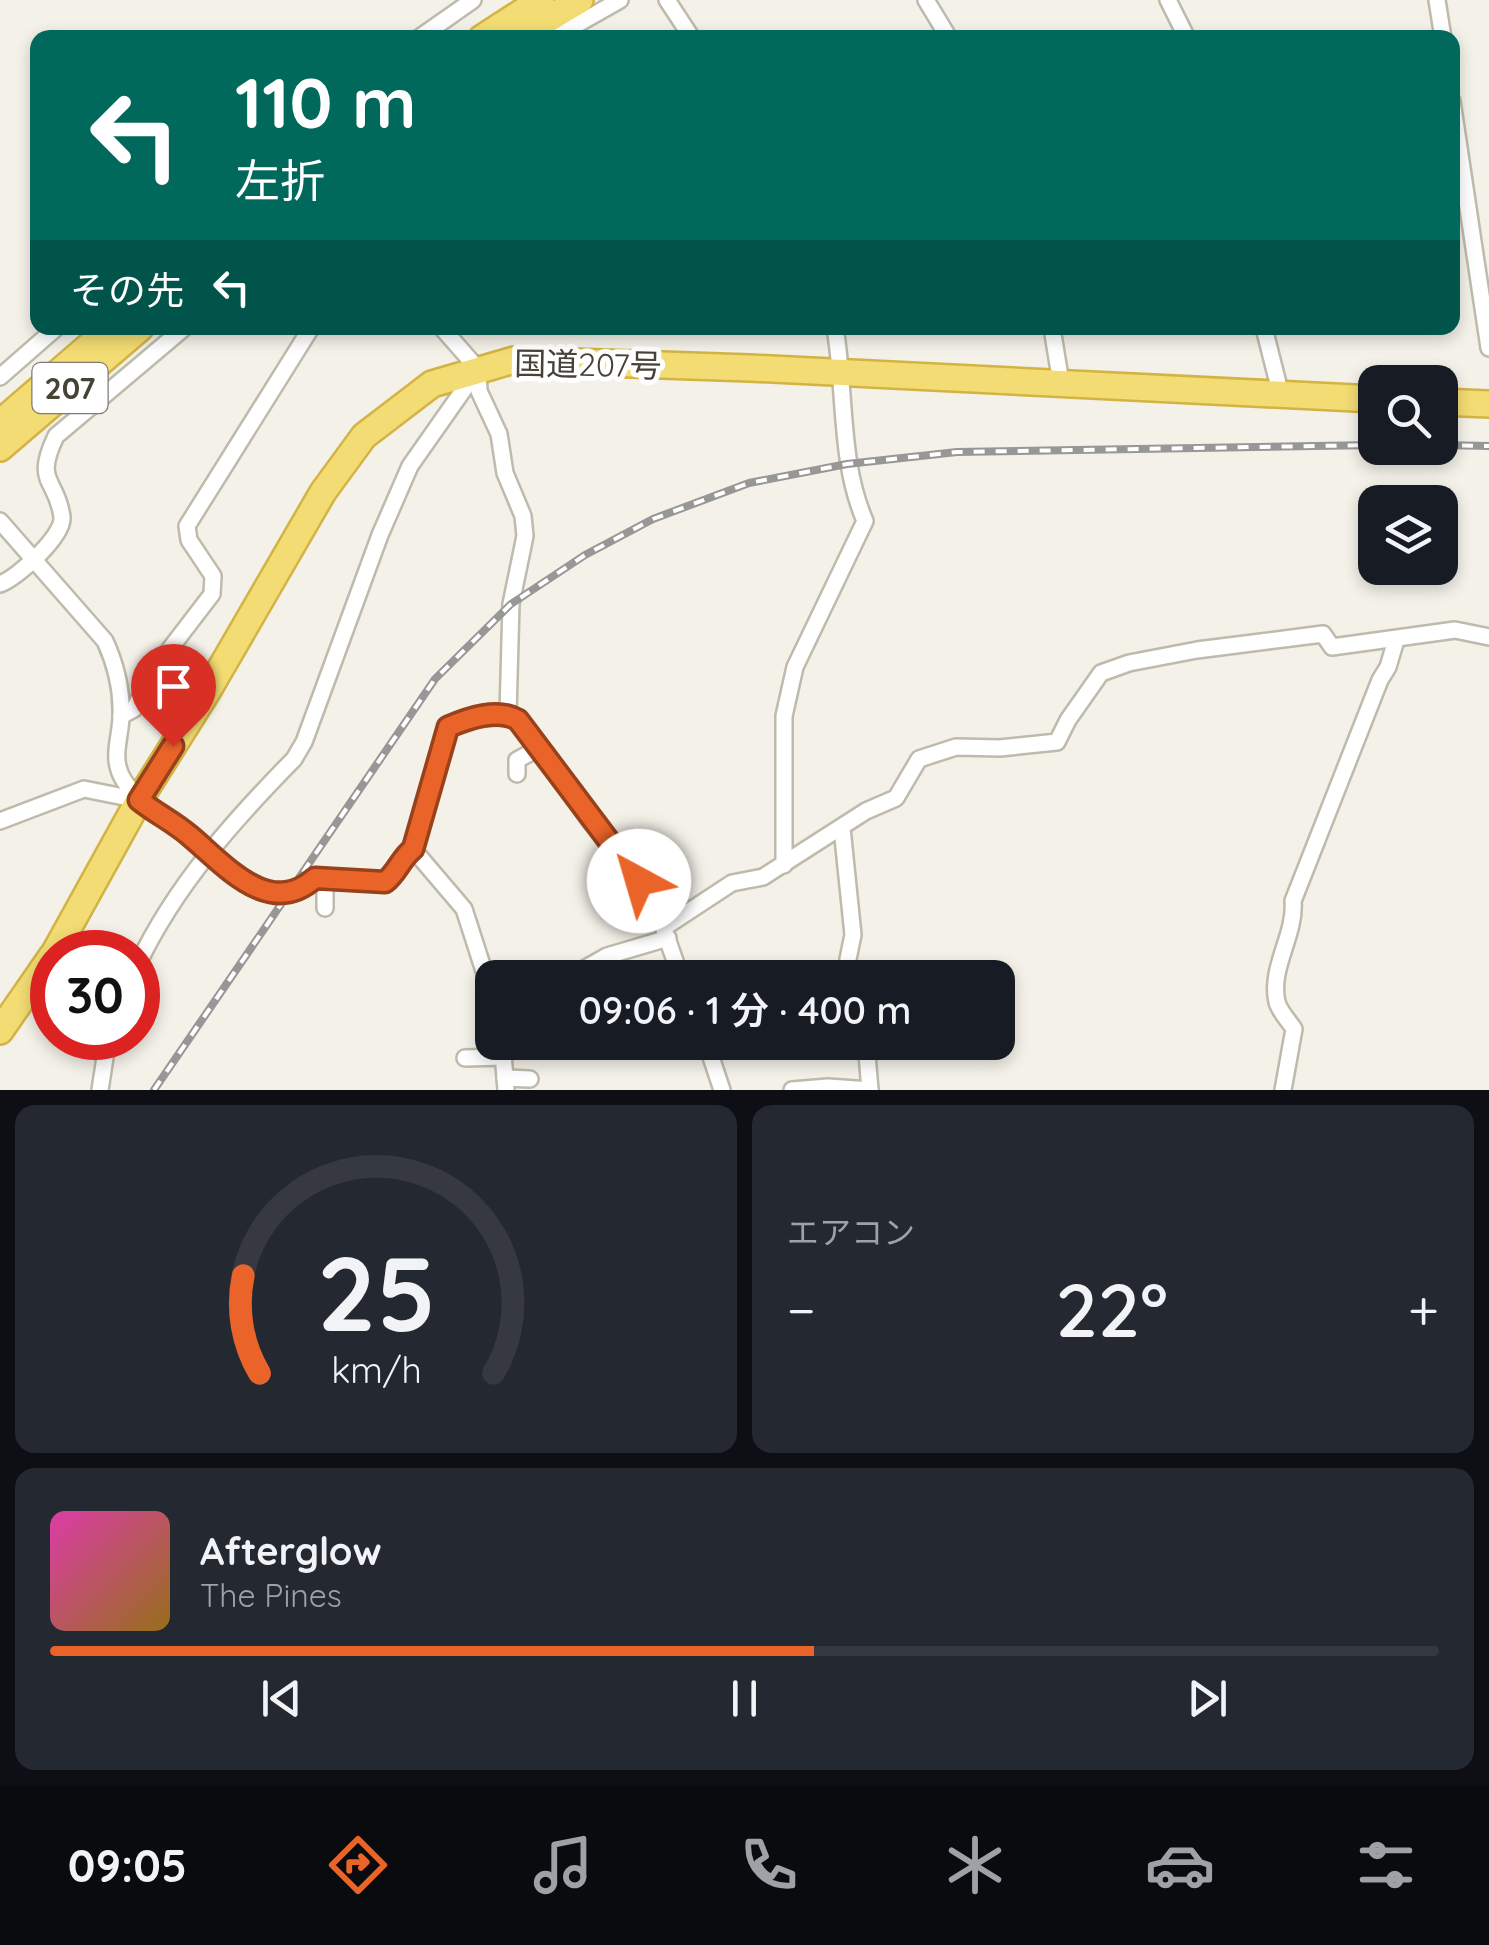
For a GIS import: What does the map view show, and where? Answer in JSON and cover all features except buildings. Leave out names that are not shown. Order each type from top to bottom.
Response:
[{"type":"highway","points":[[494,30],[540,0]]},
{"type":"highway","points":[[529,30],[580,0]]},
{"type":"highway","name":"207","points":[[0,423],[102,335]]},
{"type":"highway","name":"207","points":[[0,448],[132,335]]},
{"type":"highway","name":"国道207号","points":[[67,930],[139,800],[345,459],[364,436],[432,384],[514,360],[1358,398]]},
{"type":"highway","points":[[1458,403],[1489,404]]},
{"type":"highway","name":"国道207号","points":[[0,1032],[30,989]]},
{"type":"street","points":[[430,30],[473,0]]},
{"type":"street","points":[[567,30],[620,0]]},
{"type":"street","points":[[667,0],[687,30]]},
{"type":"street","points":[[926,0],[943,30]]},
{"type":"street","points":[[1168,0],[1183,30]]},
{"type":"street","points":[[1437,0],[1441,30]]},
{"type":"street","points":[[1460,154],[1489,348]]},
{"type":"street","points":[[0,377],[48,335]]},
{"type":"street","points":[[0,584],[35,558],[61,529],[62,516],[46,477],[46,456],[56,436],[172,335]]},
{"type":"street","points":[[121,716],[134,708],[153,671],[212,594],[213,576],[190,540],[187,526],[307,335]]},
{"type":"street","points":[[448,335],[478,369],[479,391],[499,434],[505,472],[523,516],[511,604],[508,714]]},
{"type":"street","points":[[784,865],[784,716],[796,667],[864,521],[847,464],[843,374],[836,335]]},
{"type":"street","points":[[1053,335],[1061,383]]},
{"type":"street","points":[[1266,335],[1281,395]]},
{"type":"street","points":[[156,930],[208,852],[294,760],[410,466],[478,369]]},
{"type":"street","points":[[0,520],[104,641],[115,664],[121,716],[119,771],[139,800],[248,885],[262,890],[298,891],[315,878],[385,882],[413,849],[448,727],[468,718],[508,714],[518,720],[590,821],[653,898],[675,960]]},
{"type":"street","points":[[600,960],[667,933],[732,884],[763,878],[866,812],[896,798],[918,760],[956,747],[1000,748],[1057,742],[1101,673],[1129,662],[1324,634],[1332,647],[1455,630],[1489,637]]},
{"type":"street","points":[[1282,1090],[1294,1029],[1277,1004],[1277,974],[1294,918],[1293,901],[1396,640]]},
{"type":"street","points":[[517,774],[517,760],[539,748]]},
{"type":"street","points":[[0,820],[84,789],[139,800]]},
{"type":"street","points":[[842,828],[853,935],[848,960]]},
{"type":"street","points":[[413,849],[464,909],[481,960]]},
{"type":"street","points":[[325,880],[326,908]]},
{"type":"street","points":[[465,1058],[475,1056]]},
{"type":"street","points":[[100,1090],[105,1060]]},
{"type":"street","points":[[712,1060],[722,1090]]},
{"type":"street","points":[[792,1090],[828,1086],[870,1090],[868,1060]]},
{"type":"street","points":[[505,1084],[530,1078]]},
{"type":"railway","points":[[154,1090],[435,679],[511,604],[585,555],[653,519],[749,483],[847,464],[957,452],[1358,445]]},
{"type":"railway","points":[[1458,445],[1489,446]]},
{"type":"route","points":[[173,746],[139,800],[248,885],[270,892],[298,891],[315,878],[385,882],[394,876],[405,854],[413,849],[448,727],[468,718],[508,714],[518,720],[590,821],[639,881]]}]
